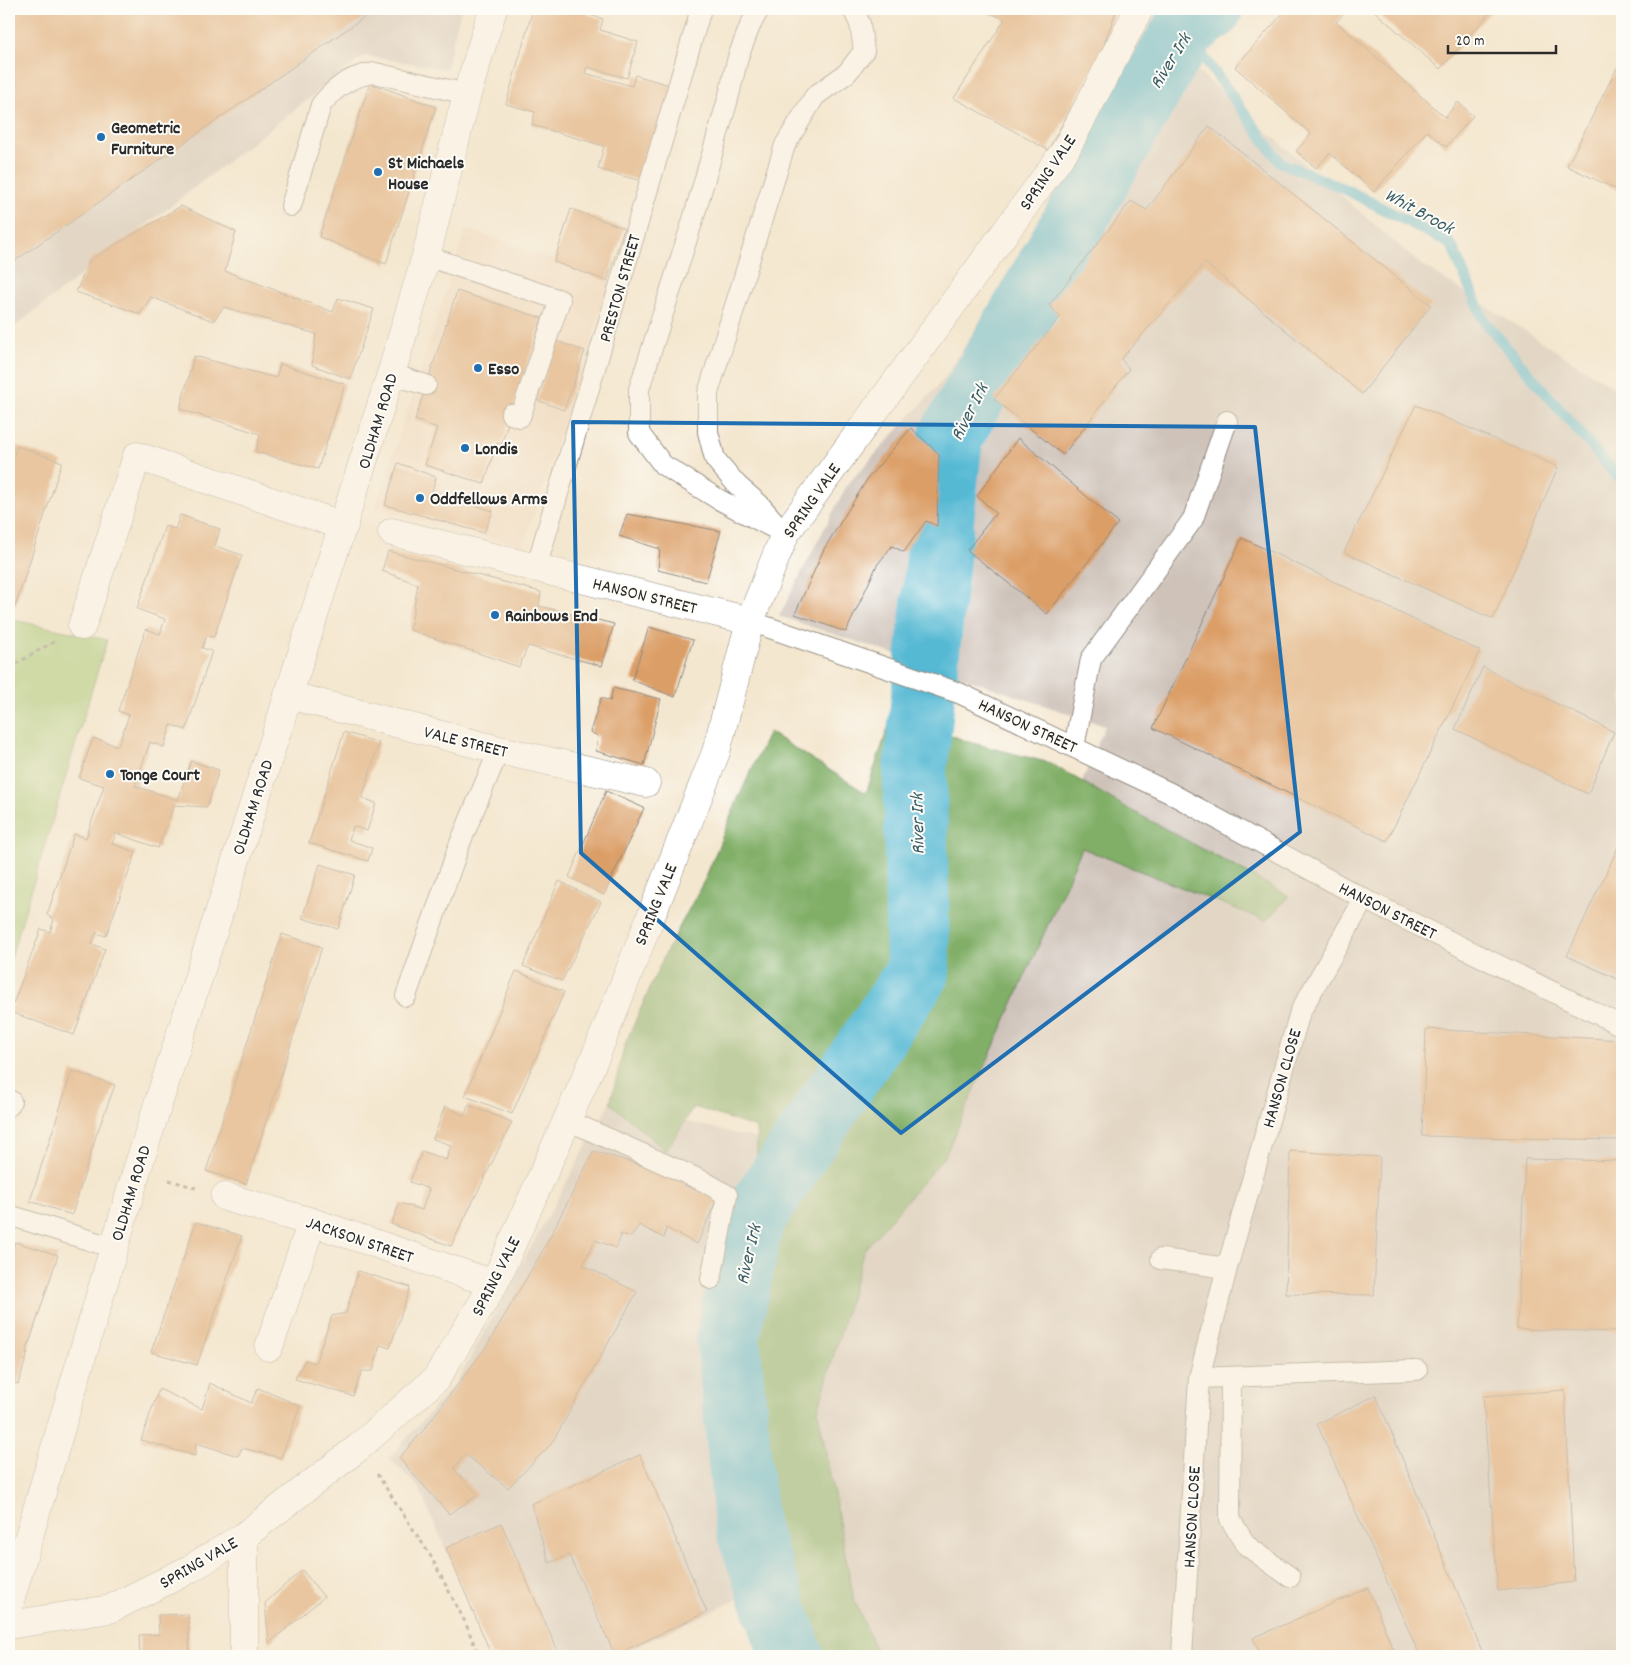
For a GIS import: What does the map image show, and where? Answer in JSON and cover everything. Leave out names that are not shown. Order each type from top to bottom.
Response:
[{"type":"street","name":"OLDHAM ROAD","points":[[9,1604],[137,1170],[391,374],[426,256],[468,94],[493,9]]},
{"type":"street","name":"SPRING VALE","points":[[9,1625],[110,1609],[190,1569],[244,1536],[360,1447],[436,1379],[494,1284],[599,1046],[716,752],[750,621],[785,534],[1066,149],[1139,9]]},
{"type":"street","points":[[82,626],[137,456],[344,526]]},
{"type":"street","name":"HANSON STREET","points":[[392,532],[750,621]]},
{"type":"street","name":"VALE STREET","points":[[288,694],[499,750],[646,783]]},
{"type":"street","name":"JACKSON STREET","points":[[225,1197],[312,1222],[494,1284]]},
{"type":"street","points":[[269,1347],[312,1222]]},
{"type":"street","points":[[244,1536],[244,1656]]},
{"type":"lane","name":"PRESTON STREET","points":[[536,568],[701,9]]},
{"type":"lane","points":[[758,9],[738,57],[728,100],[716,134],[692,223],[639,390],[639,433],[663,465],[718,499],[785,534]]},
{"type":"lane","points":[[785,534],[759,504],[737,485],[715,459],[708,432],[708,393],[784,145],[816,96],[847,73],[864,50],[860,24],[853,9]]},
{"type":"lane","points":[[291,206],[321,105],[329,94],[342,84],[362,74],[375,73],[468,94]]},
{"type":"lane","points":[[426,256],[560,300],[520,416],[511,414]]},
{"type":"lane","points":[[391,374],[426,385]]},
{"type":"lane","points":[[1074,747],[1091,659],[1193,519],[1228,421]]},
{"type":"lane","name":"HANSON STREET","points":[[750,621],[960,693],[1170,793],[1364,899],[1622,1026]]},
{"type":"lane","points":[[406,996],[460,843],[499,750]]},
{"type":"lane","name":"HANSON CLOSE","points":[[1182,1656],[1199,1378],[1227,1268],[1300,1012],[1364,899]]},
{"type":"lane","points":[[567,1120],[705,1182],[727,1195],[711,1279]]},
{"type":"lane","points":[[9,1215],[114,1248]]},
{"type":"lane","points":[[1161,1259],[1227,1268]]},
{"type":"lane","points":[[1199,1378],[1417,1370]]},
{"type":"lane","points":[[1231,1377],[1230,1520],[1246,1545],[1290,1577]]},
{"type":"path","points":[[9,668],[82,626]]},
{"type":"path","points":[[137,1170],[225,1197]]},
{"type":"path","points":[[360,1447],[430,1555],[465,1622],[478,1656]]},
{"type":"highlighted area","points":[[573,422],[1255,427],[1300,832],[901,1133],[581,853]]},
{"type":"shaded area","name":"Geometric Furniture","points":[[9,9],[461,9],[446,69],[364,56],[9,331]]},
{"type":"shaded area","points":[[1156,35],[1419,263],[1622,393],[1622,1656],[826,1656],[789,1575],[617,1656],[492,1656],[419,1488],[389,1458],[456,1383],[610,1103],[786,1146],[914,1185],[1105,726],[779,616],[847,485],[944,379]]},
{"type":"shaded area","points":[[466,228],[611,282],[523,546],[376,508]]},
{"type":"green space","points":[[9,619],[107,640],[9,964]]},
{"type":"green space","points":[[893,713],[969,742],[1050,763],[1127,808],[1289,896],[1266,921],[1082,848],[945,1156],[864,1250],[818,1411],[854,1599],[878,1656],[809,1656],[802,1638],[727,1496],[715,1352],[758,1182],[756,1128],[694,1107],[666,1151],[610,1103],[625,1044],[664,956],[705,879],[737,801],[769,732],[866,793]]},
{"type":"building","name":"Geometric Furniture","points":[[9,9],[376,9],[9,265]]},
{"type":"building","points":[[533,9],[586,9],[587,14],[603,19],[600,30],[638,42],[627,78],[587,67],[585,73],[632,86],[635,75],[673,86],[645,182],[598,169],[604,146],[532,125],[535,112],[506,104]]},
{"type":"building","points":[[979,9],[1117,9],[1100,55],[1048,150],[954,98],[1005,19]]},
{"type":"building","points":[[1287,9],[1348,9],[1336,22],[1445,117],[1458,102],[1473,116],[1446,147],[1427,131],[1374,192],[1330,153],[1316,168],[1296,151],[1311,134],[1235,67]]},
{"type":"building","points":[[1372,9],[1493,9],[1440,69]]},
{"type":"building","points":[[1622,58],[1622,192],[1567,166]]},
{"type":"building","name":"St Michaels House","points":[[370,83],[436,107],[386,264],[319,237]]},
{"type":"building","points":[[1209,126],[1431,305],[1362,394],[1205,263],[1121,359],[1129,369],[1063,455],[994,399],[1060,317],[1049,305],[1131,201],[1147,210]]},
{"type":"building","points":[[181,206],[236,232],[225,271],[333,312],[338,298],[374,309],[350,379],[312,365],[316,334],[224,307],[213,321],[151,297],[140,314],[76,292],[90,260]]},
{"type":"building","points":[[571,209],[624,228],[607,281],[554,262]]},
{"type":"building","points":[[457,291],[542,318],[501,445],[497,443],[484,484],[425,465],[437,428],[415,420]]},
{"type":"building","points":[[556,341],[585,351],[564,410],[537,400]]},
{"type":"building","points":[[194,356],[276,378],[280,364],[345,384],[318,469],[256,452],[260,434],[180,409]]},
{"type":"building","points":[[1416,405],[1558,467],[1493,619],[1344,552]]},
{"type":"building","points":[[911,428],[939,454],[937,526],[926,521],[904,552],[892,546],[877,565],[846,632],[795,614],[824,549],[868,478]]},
{"type":"building","points":[[1018,438],[1118,523],[1047,614],[967,550],[996,513],[977,496]]},
{"type":"building","points":[[17,446],[62,462],[15,607],[9,606],[9,472]]},
{"type":"building","name":"Oddfellows Arms","points":[[398,463],[436,477],[432,491],[493,511],[484,533],[385,505]]},
{"type":"building","points":[[627,514],[721,531],[706,582],[658,570],[660,549],[619,536]]},
{"type":"building","name":"Tonge Court","points":[[180,515],[220,529],[215,546],[242,555],[214,637],[207,635],[202,648],[212,651],[186,730],[171,725],[164,747],[150,742],[135,786],[178,800],[191,761],[219,770],[207,807],[174,805],[158,848],[116,833],[112,844],[136,852],[106,936],[96,933],[92,944],[105,949],[74,1035],[10,1012],[41,929],[50,932],[54,920],[47,915],[74,834],[86,838],[104,786],[79,778],[93,738],[118,746],[129,715],[118,711],[146,629],[160,634],[165,619],[137,609],[165,526],[175,529]]},
{"type":"building","points":[[1242,538],[1480,651],[1387,841],[1153,728]]},
{"type":"building","name":"Rainbows End","points":[[388,551],[541,592],[539,606],[614,624],[602,666],[528,646],[519,667],[410,630],[418,584],[382,571]]},
{"type":"building","points":[[649,627],[693,640],[675,697],[632,680]]},
{"type":"building","points":[[1483,667],[1614,732],[1588,794],[1455,729]]},
{"type":"building","points":[[613,688],[661,699],[644,765],[596,751],[598,736],[590,732],[601,698],[610,701]]},
{"type":"building","points":[[344,732],[379,743],[362,798],[376,803],[367,831],[353,826],[349,840],[372,848],[368,861],[309,843]]},
{"type":"building","points":[[606,791],[644,808],[604,895],[569,877]]},
{"type":"building","points":[[1622,839],[1622,981],[1567,956]]},
{"type":"building","points":[[320,864],[355,875],[338,929],[302,918]]},
{"type":"building","points":[[559,881],[601,902],[562,981],[523,966]]},
{"type":"building","points":[[282,934],[322,947],[246,1184],[206,1171]]},
{"type":"building","points":[[516,971],[564,992],[512,1114],[465,1096]]},
{"type":"building","points":[[1426,1029],[1622,1040],[1622,1105],[1619,1140],[1422,1136]]},
{"type":"building","points":[[72,1071],[115,1085],[96,1136],[72,1215],[30,1201]]},
{"type":"building","points":[[468,1105],[512,1122],[451,1246],[391,1224],[400,1203],[422,1210],[429,1189],[410,1182],[422,1151],[446,1160],[451,1145],[433,1139],[445,1106],[465,1116]]},
{"type":"building","points":[[594,1151],[686,1179],[684,1185],[717,1199],[697,1244],[666,1228],[664,1238],[639,1225],[631,1237],[621,1234],[616,1248],[595,1240],[583,1265],[637,1292],[552,1443],[508,1488],[465,1454],[454,1469],[478,1495],[449,1514],[399,1458],[422,1432],[486,1347],[543,1250]]},
{"type":"building","points":[[1290,1151],[1380,1157],[1374,1295],[1286,1294]]},
{"type":"building","points":[[1525,1159],[1622,1161],[1620,1332],[1517,1329]]},
{"type":"building","points":[[196,1222],[242,1236],[197,1365],[151,1352]]},
{"type":"building","points":[[15,1242],[58,1255],[26,1353],[28,1353],[18,1384],[9,1381],[9,1263]]},
{"type":"building","points":[[358,1271],[410,1287],[390,1348],[380,1345],[373,1371],[362,1371],[353,1396],[295,1379],[305,1360],[315,1363],[332,1316],[346,1313]]},
{"type":"building","points":[[210,1383],[251,1403],[258,1388],[300,1406],[281,1458],[242,1448],[238,1456],[196,1443],[195,1456],[141,1440],[159,1389],[202,1409]]},
{"type":"building","points":[[1565,1390],[1574,1582],[1498,1591],[1483,1396]]},
{"type":"building","points":[[1376,1395],[1484,1656],[1420,1656],[1317,1424]]},
{"type":"building","points":[[640,1455],[707,1612],[615,1655],[569,1555],[549,1563],[531,1504]]},
{"type":"building","points":[[501,1523],[560,1656],[492,1656],[446,1548]]},
{"type":"building","points":[[302,1570],[324,1597],[269,1643],[265,1603]]},
{"type":"building","points":[[1368,1588],[1396,1656],[1261,1656],[1253,1638]]},
{"type":"building","points":[[188,1614],[190,1656],[140,1656],[139,1635],[159,1634],[158,1615]]},
{"type":"waterway","name":"River Irk","points":[[792,1656],[746,1525],[728,1337],[752,1220],[918,972],[915,772],[951,436],[1184,30],[1211,9]]},
{"type":"waterway","name":"Whit Brook","points":[[1184,30],[1280,162],[1349,191],[1451,244],[1484,321],[1622,482]]},
{"type":"place","name":"Geometric Furniture","points":[[101,137]]},
{"type":"place","name":"St Michaels House","points":[[378,172]]},
{"type":"place","name":"Esso","points":[[478,368]]},
{"type":"place","name":"Londis","points":[[465,448]]},
{"type":"place","name":"Oddfellows Arms","points":[[420,498]]},
{"type":"place","name":"Rainbows End","points":[[495,615]]},
{"type":"place","name":"Tonge Court","points":[[110,774]]}]
